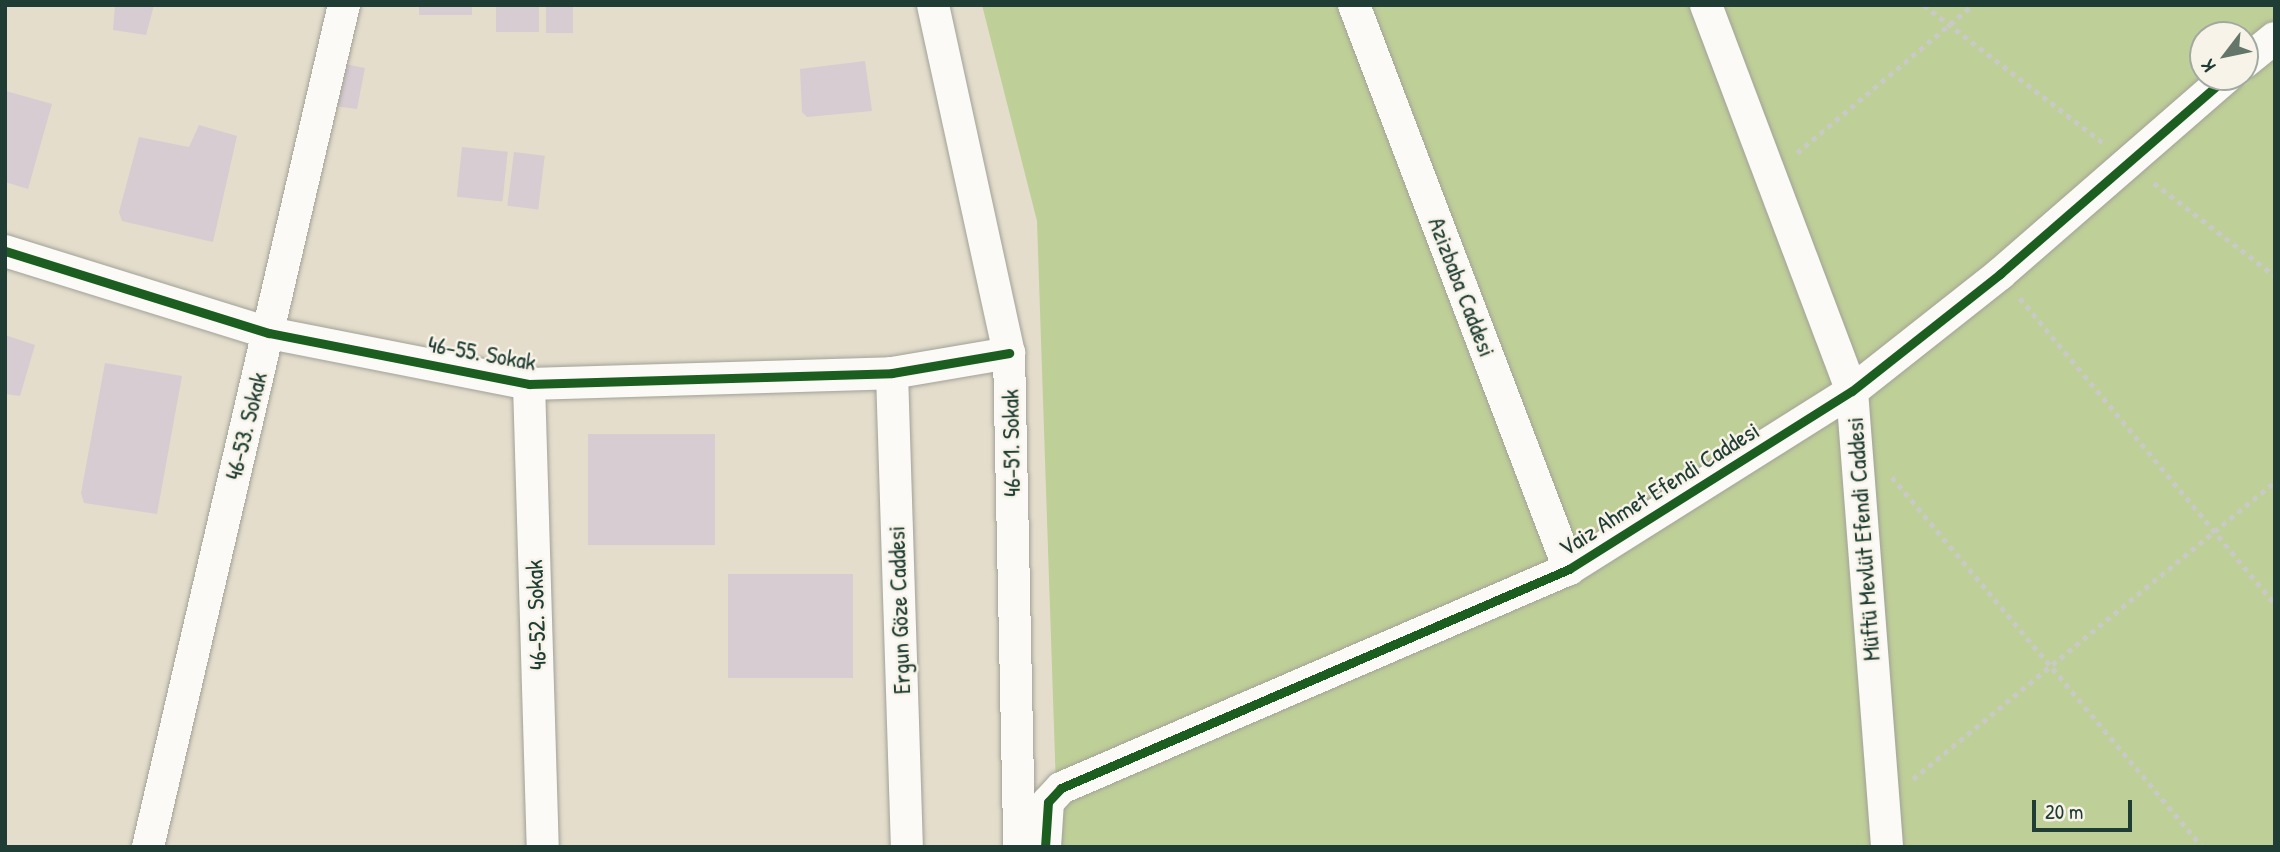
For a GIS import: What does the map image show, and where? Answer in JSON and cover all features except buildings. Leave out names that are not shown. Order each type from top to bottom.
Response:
[{"type":"street","name":"46-53. Sokak","points":[[148,847],[344,5]]},
{"type":"street","name":"46-51. Sokak","points":[[933,5],[1009,353],[1019,847]]},
{"type":"street","name":"Azizbaba Caddesi","points":[[1354,5],[1569,569]]},
{"type":"street","name":"Müftü Mevlüt Efendi Caddesi","points":[[1706,5],[1852,391],[1887,847]]},
{"type":"street","points":[[2259,51],[2275,38]]},
{"type":"street","name":"Vaiz Ahmet Efendi Caddesi","points":[[1045,832],[1053,795],[1080,779],[1569,569],[1852,391],[2000,274],[2126,161],[2210,91]]},
{"type":"street","name":"46-55. Sokak","points":[[5,251],[269,333],[528,384],[892,373],[1009,353]]},
{"type":"street","name":"Ergun Göze Caddesi","points":[[892,373],[907,847]]},
{"type":"street","name":"46-52. Sokak","points":[[528,384],[543,847]]},
{"type":"path","points":[[1923,5],[2275,276]]},
{"type":"path","points":[[1769,177],[1973,5]]},
{"type":"path","points":[[2000,274],[2275,604]]},
{"type":"path","points":[[1891,475],[2051,663],[2202,847]]},
{"type":"path","points":[[1883,805],[2051,663],[2275,482]]},
{"type":"green space","points":[[982,5],[2275,5],[2275,847],[1058,847],[1037,221]]},
{"type":"cycle path","points":[[1045,847],[1048,802],[1061,788],[1569,569],[1852,391],[2000,274],[2211,91]]},
{"type":"cycle path","points":[[5,251],[269,333],[529,384],[892,373],[1009,353]]}]
